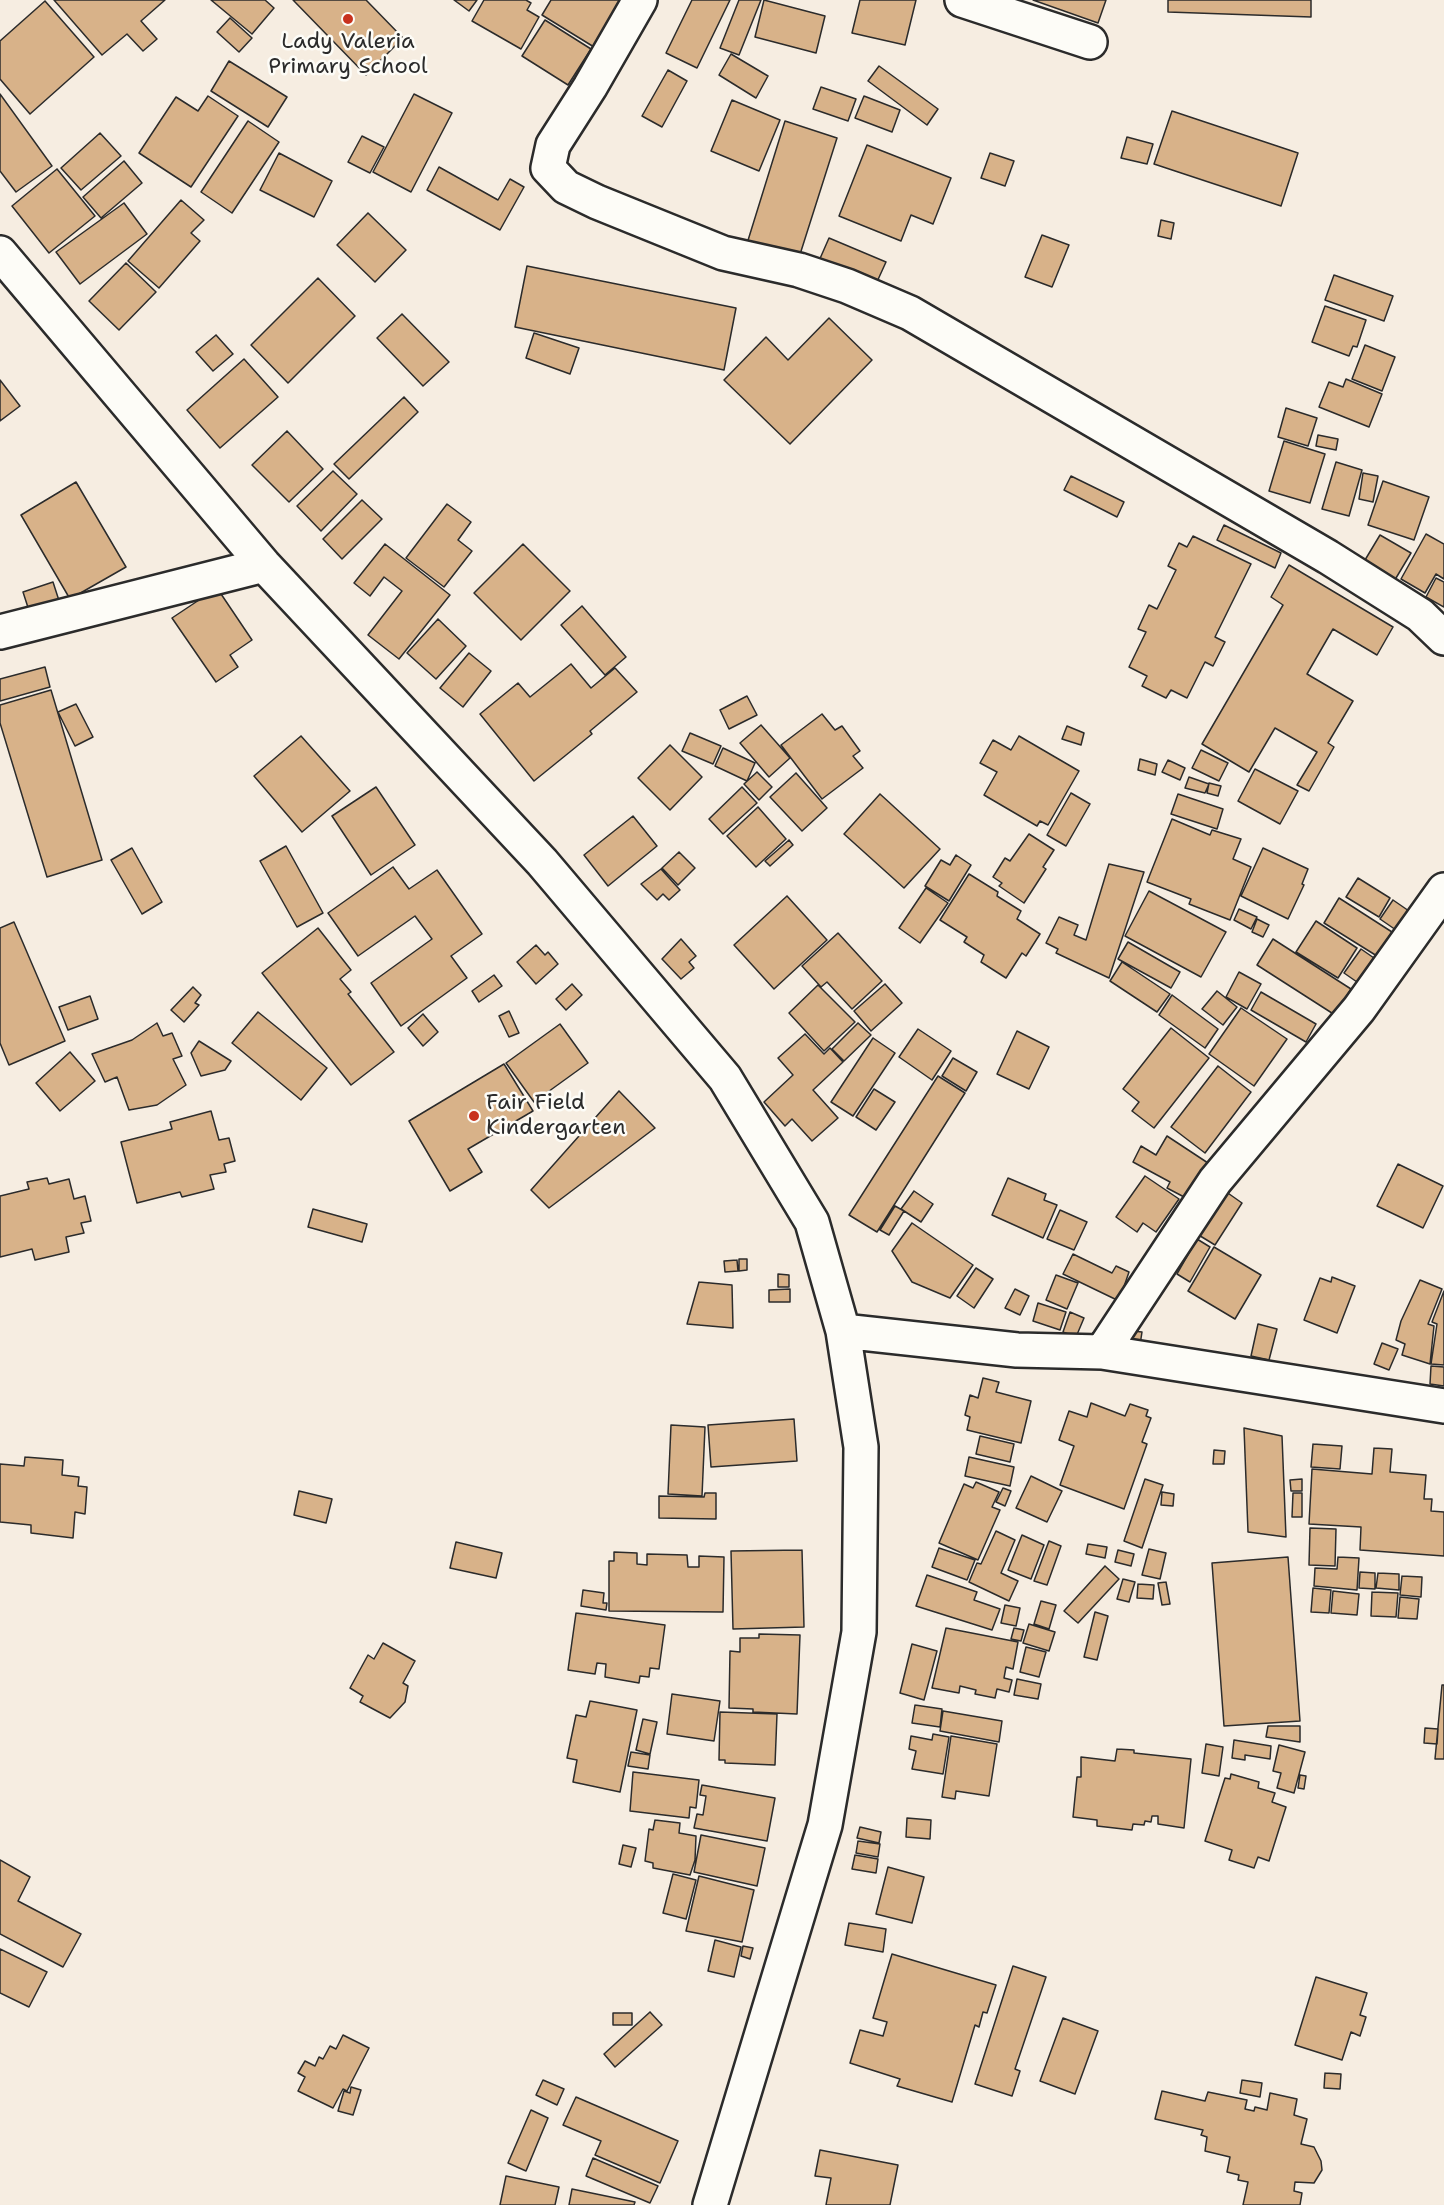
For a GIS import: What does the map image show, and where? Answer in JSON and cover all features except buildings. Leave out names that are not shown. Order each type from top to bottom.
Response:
[{"type":"street","points":[[640,0],[590,87],[553,145],[548,168],[566,187],[597,202],[723,253],[799,270],[847,286],[910,313],[1328,557],[1420,615],[1444,638]]},
{"type":"street","points":[[962,0],[1090,42]]},
{"type":"street","points":[[0,253],[264,565],[542,862],[725,1078],[812,1222],[843,1330],[861,1447],[859,1632],[825,1825],[710,2205]]},
{"type":"street","points":[[0,632],[264,565]]},
{"type":"street","points":[[1102,1352],[1215,1180],[1359,1009],[1444,890]]},
{"type":"street","points":[[843,1330],[1017,1350],[1102,1352],[1444,1406]]},
{"type":"place","name":"Lady Valeria Primary School","points":[[348,19]]},
{"type":"place","name":"Fair Field Kindergarten","points":[[474,1116]]}]
